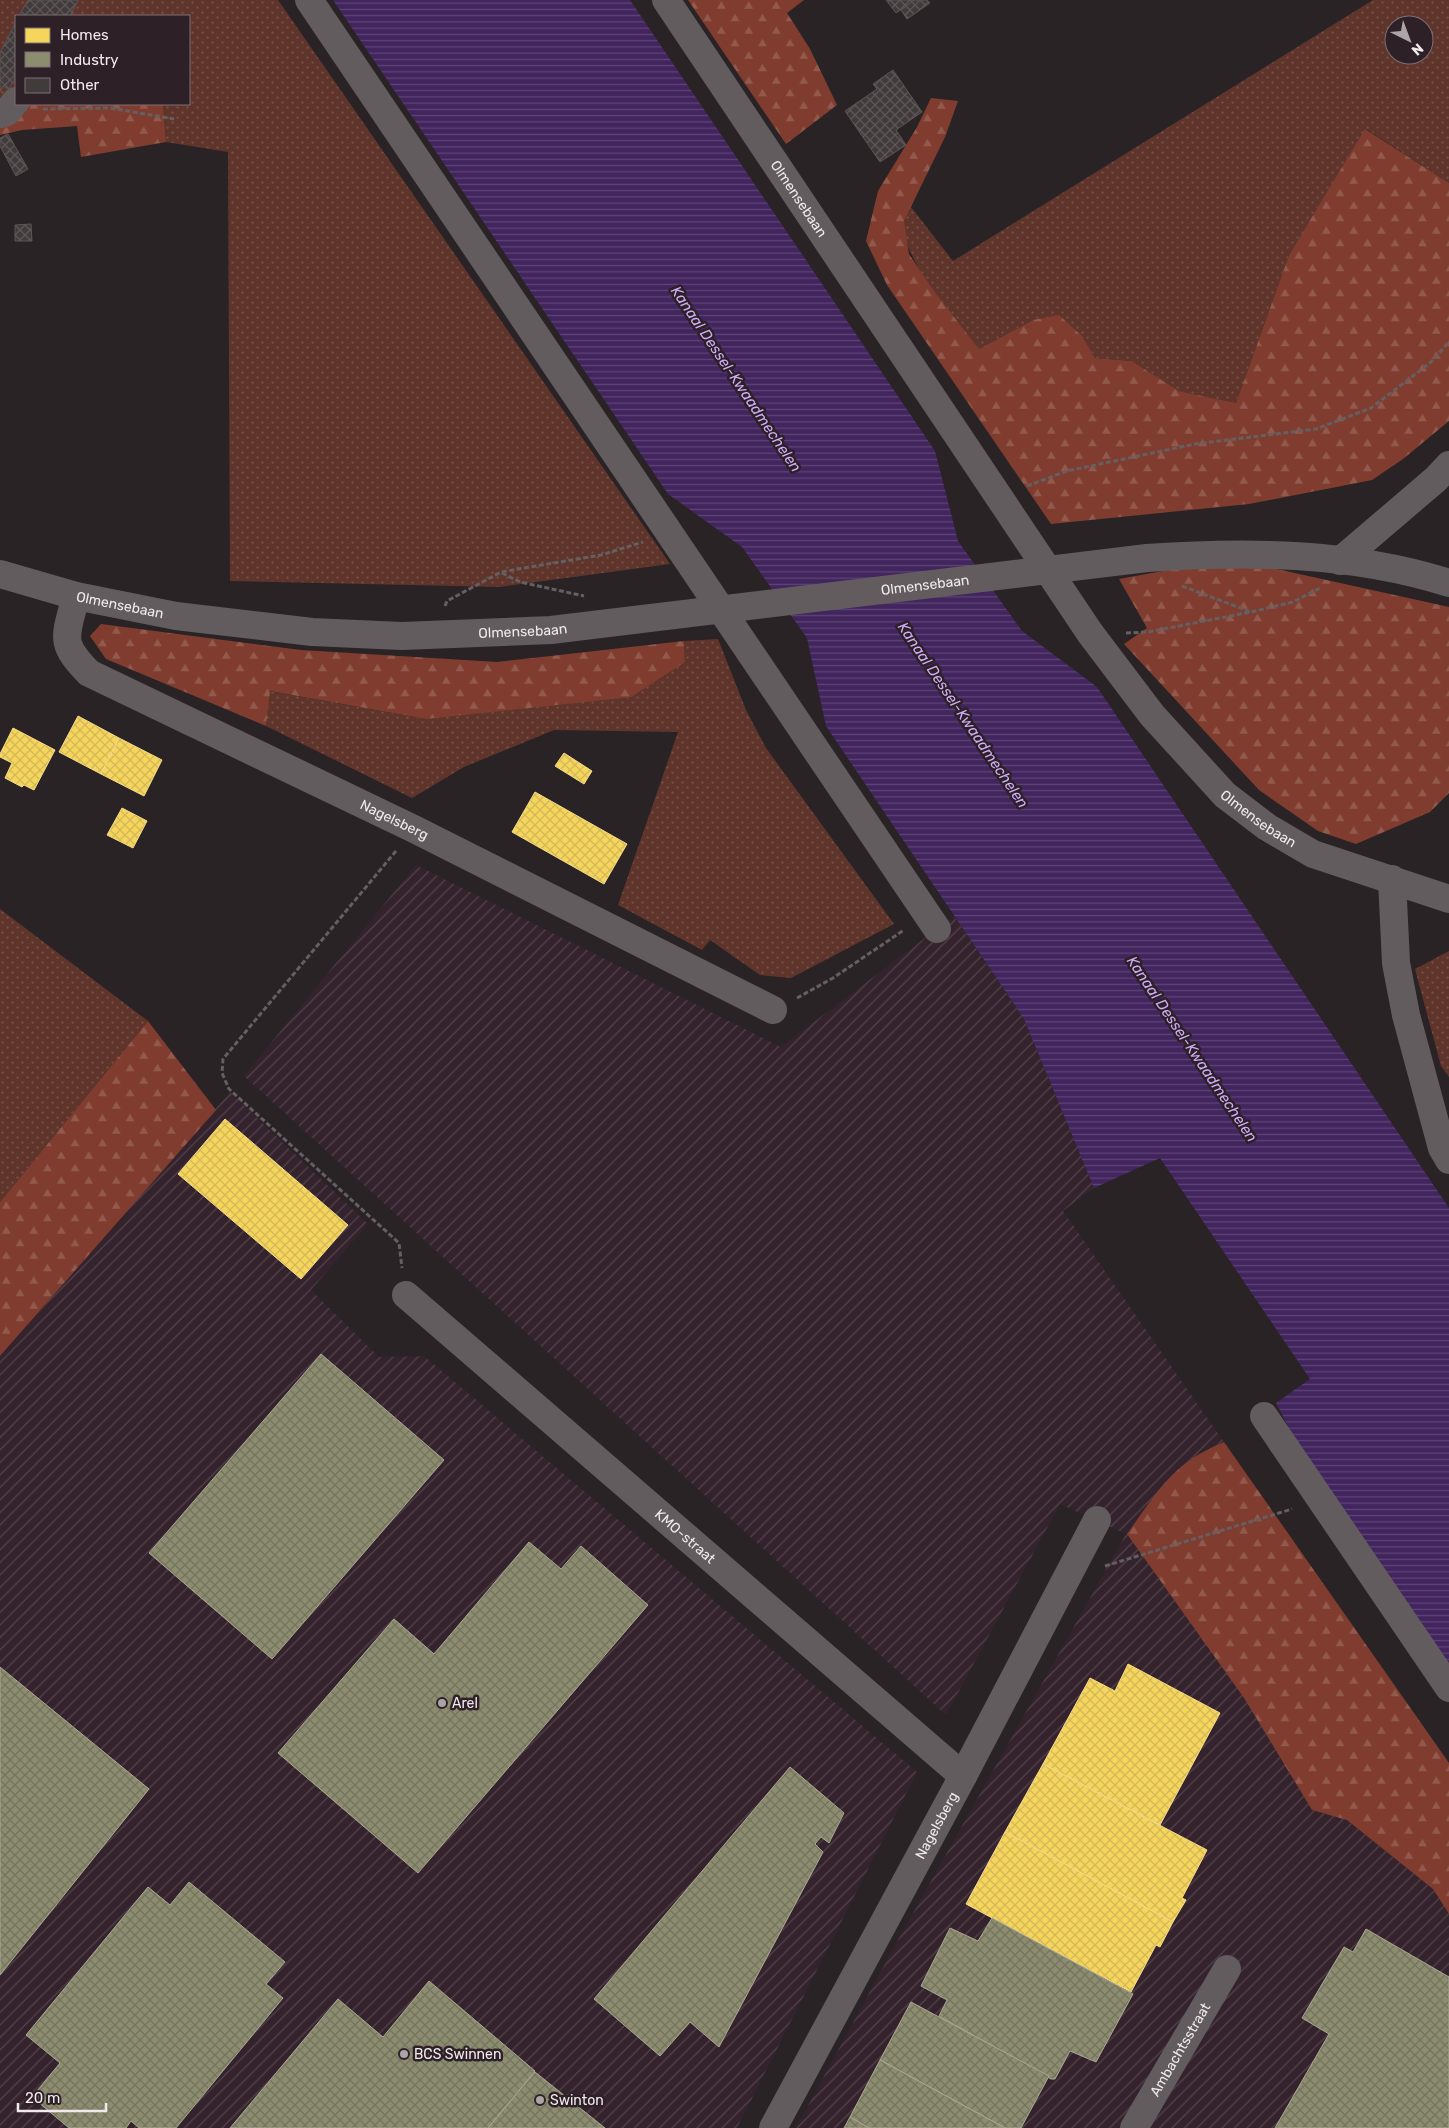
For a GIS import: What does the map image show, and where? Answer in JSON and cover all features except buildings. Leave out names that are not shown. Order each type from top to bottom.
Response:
[{"type":"street","points":[[309,0],[932,922]]},
{"type":"street","name":"Olmensebaan","points":[[666,0],[1001,497],[1090,633],[1140,700],[1225,795],[1267,827],[1313,854],[1449,899]]},
{"type":"street","points":[[1340,561],[1436,479],[1449,465]]},
{"type":"street","name":"Olmensebaan","points":[[0,574],[76,596],[176,616],[312,632],[437,635],[551,630],[1146,558],[1209,554],[1301,556],[1448,580]]},
{"type":"street","name":"Nagelsberg","points":[[76,596],[66,639],[71,656],[89,673],[414,829],[773,1010]]},
{"type":"street","points":[[1392,879],[1396,963],[1406,1015],[1442,1148],[1449,1160]]},
{"type":"street","name":"KMO-straat","points":[[406,1296],[963,1776]]},
{"type":"street","points":[[1264,1416],[1449,1688]]},
{"type":"street","name":"Nagelsberg","points":[[773,2128],[963,1776],[1097,1520]]},
{"type":"street","name":"Ambachtsstraat","points":[[1134,2128],[1227,1969]]},
{"type":"path","points":[[8,109],[110,108],[174,119]]},
{"type":"path","points":[[1001,497],[1067,471],[1195,444],[1316,429],[1371,408],[1431,362],[1449,342]]},
{"type":"path","points":[[437,635],[446,601],[501,572],[601,555],[670,534]]},
{"type":"path","points":[[1146,558],[1176,584],[1251,612]]},
{"type":"path","points":[[1124,633],[1148,632],[1293,602],[1331,582],[1340,561]]},
{"type":"path","points":[[501,572],[520,582],[583,595],[619,621]]},
{"type":"path","points":[[406,1296],[399,1243],[229,1089],[222,1073],[223,1059],[414,829]]},
{"type":"path","points":[[773,1010],[932,922]]},
{"type":"path","points":[[1067,1578],[1322,1500]]},
{"type":"shaded area","points":[[0,0],[278,0],[670,564],[499,587],[230,581],[228,152],[166,142],[163,105],[190,105],[190,15],[15,15],[15,98],[0,100]]},
{"type":"shaded area","points":[[1373,0],[1449,0],[1449,183],[1366,129],[1289,255],[1236,403],[1179,391],[1132,361],[1095,358],[1083,337],[1033,320],[979,349],[932,288],[920,271],[911,253],[905,236],[904,221],[911,207],[953,261]]},
{"type":"shaded area","points":[[718,639],[746,710],[766,748],[894,924],[791,978],[760,975],[710,940],[702,950],[618,905],[678,732],[554,730],[464,767],[412,798],[266,726],[269,691],[426,719],[685,662],[684,641]]},
{"type":"shaded area","points":[[416,865],[781,1047],[954,916],[1024,1019],[1094,1188],[1063,1211],[1224,1442],[1199,1452],[1244,1698],[1312,1810],[1347,1820],[1433,1889],[1449,1914],[1449,2128],[796,2128],[894,1947],[1126,1534],[1060,1504],[946,1715],[244,1076]]},
{"type":"shaded area","points":[[0,909],[148,1021],[0,1202]]},
{"type":"shaded area","points":[[1449,951],[1449,1077],[1441,1066],[1415,969]]},
{"type":"shaded area","points":[[230,1092],[368,1224],[311,1290],[379,1357],[424,1356],[917,1772],[737,2128],[0,2128],[0,1357]]},
{"type":"green space","points":[[688,0],[804,0],[787,13],[810,49],[837,105],[786,144]]},
{"type":"green space","points":[[931,98],[958,101],[945,137],[904,221],[909,254],[936,294],[979,349],[1033,320],[1059,315],[1083,337],[1095,358],[1132,361],[1179,391],[1236,403],[1289,255],[1365,129],[1449,183],[1449,421],[1403,459],[1372,480],[1249,504],[1051,524],[887,285],[866,241],[878,191],[917,127]]},
{"type":"green space","points":[[0,100],[15,105],[163,105],[166,142],[81,157],[77,126],[22,130],[0,135]]},
{"type":"green space","points":[[1185,567],[1272,568],[1449,607],[1449,793],[1430,812],[1356,844],[1318,831],[1259,790],[1124,644],[1147,628],[1119,579]]},
{"type":"green space","points":[[101,624],[301,650],[497,662],[684,641],[685,662],[631,697],[426,719],[270,691],[266,726],[106,659],[90,636]]},
{"type":"green space","points":[[148,1021],[216,1110],[0,1356],[0,1202]]},
{"type":"green space","points":[[1224,1442],[1449,1763],[1449,1914],[1433,1889],[1347,1820],[1312,1810],[1244,1698],[1127,1534],[1158,1492],[1179,1469],[1206,1450]]},
{"type":"water","name":"Kanaal Dessel-Kwaadmechelen","points":[[333,0],[630,0],[935,451],[958,541],[1022,631],[1097,687],[1449,1208],[1449,1666],[1295,1440],[1276,1403],[1310,1379],[1160,1158],[1094,1188],[1024,1019],[826,726],[807,638],[742,547],[668,494]]},
{"type":"place","name":"Arel","points":[[442,1703]]},
{"type":"place","name":"BCS Swinnen","points":[[404,2054]]},
{"type":"place","name":"Swinton","points":[[540,2100]]}]
